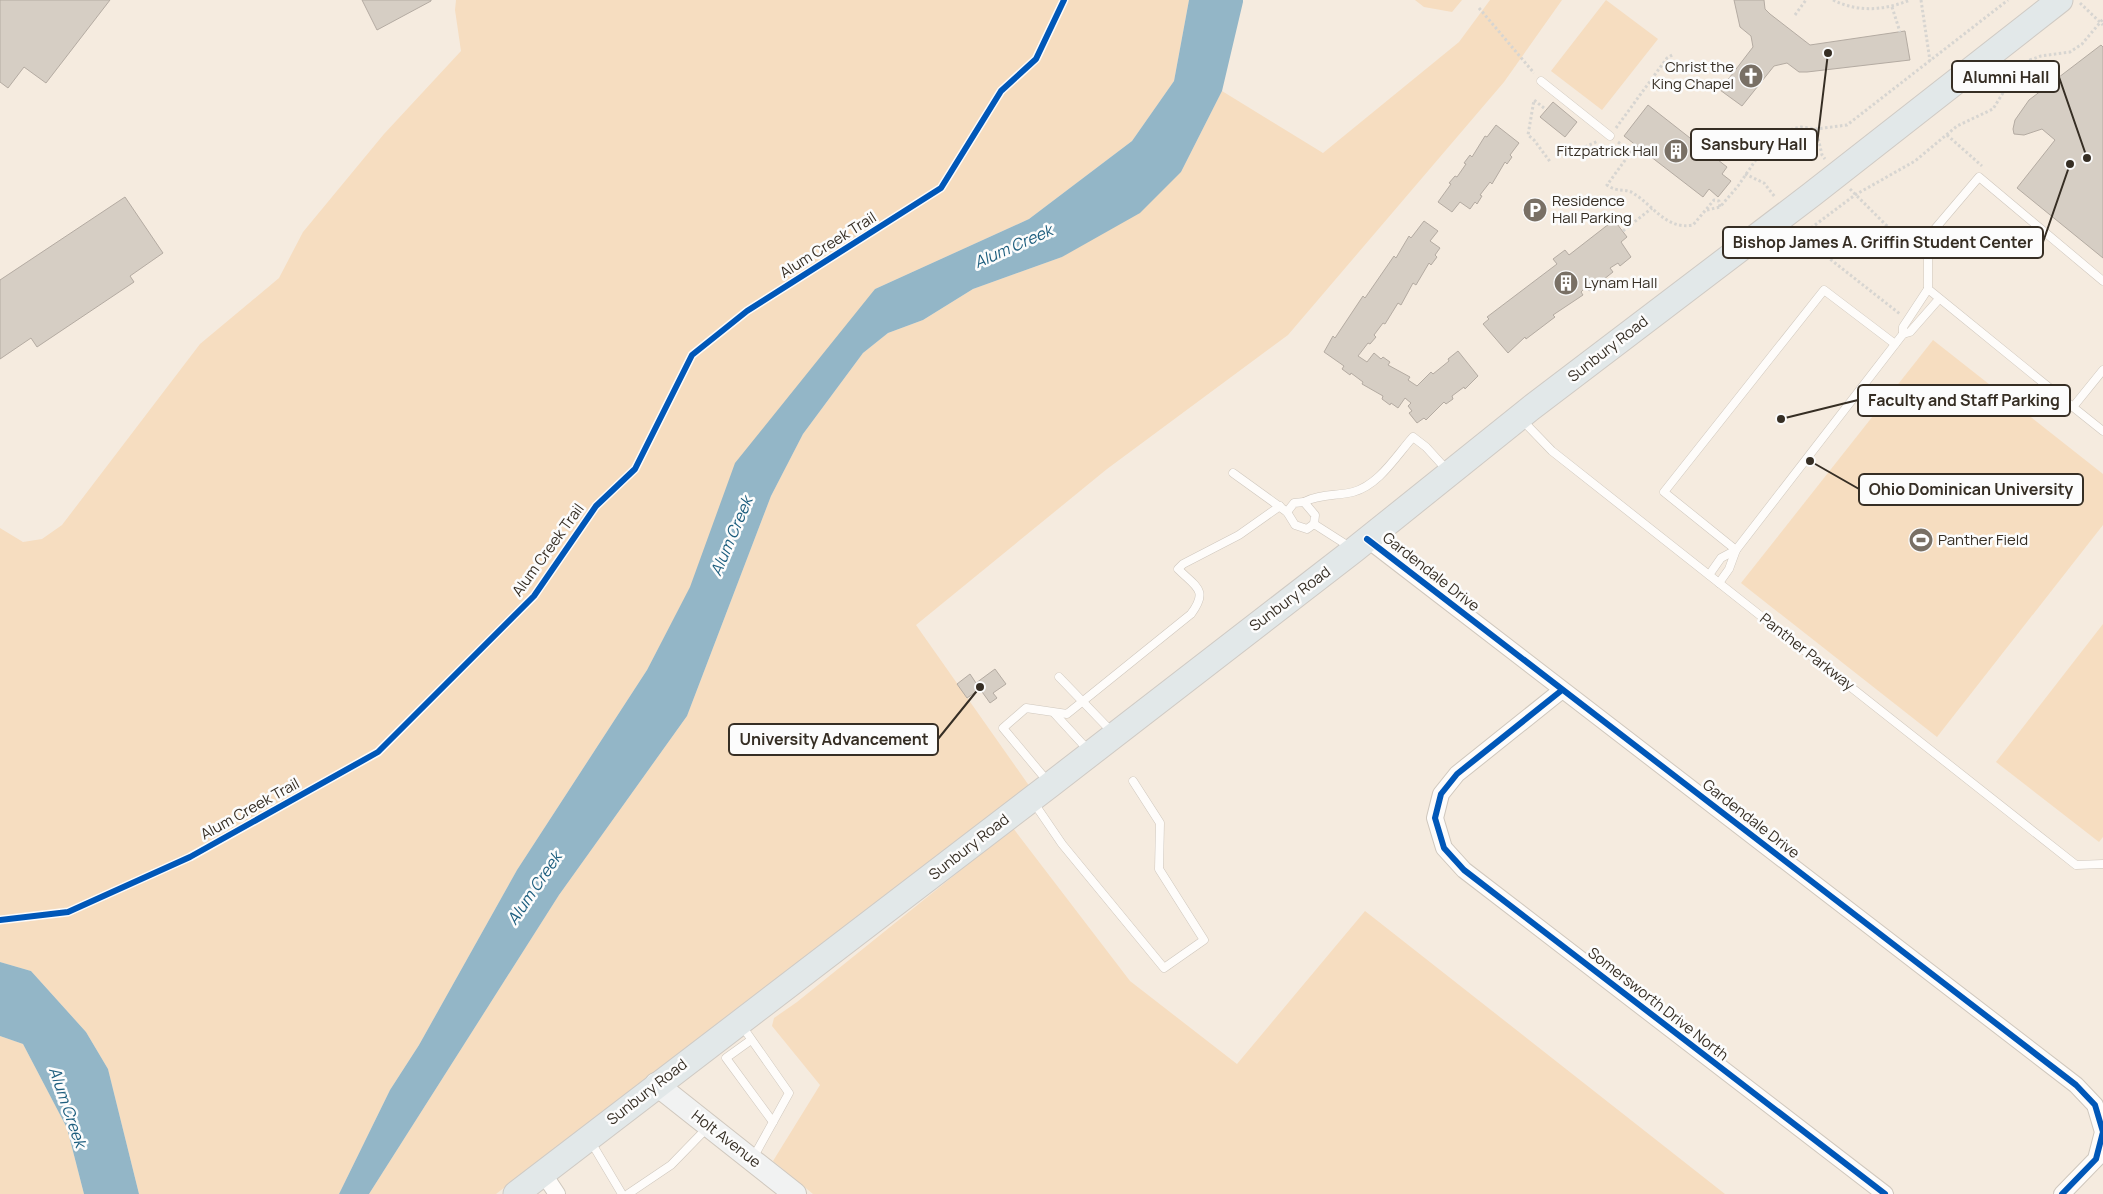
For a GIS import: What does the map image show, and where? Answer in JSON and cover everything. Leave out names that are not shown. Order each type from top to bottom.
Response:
[{"type":"main road","name":"Sunbury Road","points":[[516,1194],[656,1084],[746,1032],[1041,792],[2060,0]]},
{"type":"street","name":"Gardendale Drive","points":[[1360,544],[1562,690],[2076,1085],[2095,1105],[2103,1132]]},
{"type":"street","name":"Somersworth Drive North","points":[[1562,690],[1457,774],[1441,794],[1435,818],[1444,848],[1464,870],[1885,1194]]},
{"type":"street","name":"Holt Avenue","points":[[656,1084],[795,1194]]},
{"type":"street","points":[[2062,1194],[2096,1159],[2103,1132]]},
{"type":"street","points":[[543,1173],[557,1194]]},
{"type":"lane","points":[[1541,81],[1610,136]]},
{"type":"lane","points":[[1903,334],[1903,327],[1928,289],[1928,236],[1979,177],[2103,281]]},
{"type":"lane","points":[[1928,289],[2103,432]]},
{"type":"lane","points":[[1736,550],[1664,492],[1824,290],[1895,344]]},
{"type":"lane","points":[[1719,583],[1729,569],[1736,550],[1895,344],[1903,334],[1910,332],[1939,299]]},
{"type":"lane","points":[[2073,408],[2103,370]]},
{"type":"lane","name":"Panther Parkway","points":[[1520,418],[1552,451],[2076,866],[2103,864]]},
{"type":"lane","points":[[1287,512],[1294,503],[1304,502],[1314,497],[1335,496],[1363,488],[1390,465],[1413,437],[1426,447],[1451,474]]},
{"type":"lane","points":[[1233,473],[1280,506],[1287,512],[1295,525],[1307,529],[1314,524],[1315,515],[1304,502]]},
{"type":"lane","points":[[1133,781],[1160,823],[1159,869],[1204,940],[1164,968],[1062,844],[1041,792],[1002,728],[1026,708],[1035,708],[1055,714],[1067,714],[1191,614],[1200,601],[1201,596],[1198,589],[1178,569],[1183,564],[1239,535],[1280,506]]},
{"type":"lane","points":[[1314,524],[1360,544]]},
{"type":"lane","points":[[1709,575],[1721,558],[1736,550]]},
{"type":"lane","points":[[1060,678],[1115,734]]},
{"type":"lane","points":[[1055,714],[1091,753]]},
{"type":"lane","points":[[752,1160],[773,1122],[789,1093],[746,1032],[726,1058],[773,1122]]},
{"type":"lane","points":[[628,1194],[671,1165],[709,1126]]},
{"type":"lane","points":[[589,1138],[622,1194]]},
{"type":"path","points":[[1795,14],[1806,0]]},
{"type":"path","points":[[1833,0],[1865,10],[1892,7],[1910,0]]},
{"type":"path","points":[[1921,0],[1930,61]]},
{"type":"path","points":[[1706,210],[1720,207],[1738,186],[1744,174],[1766,145],[1780,132],[1801,127],[1816,129],[1847,124],[2008,0]]},
{"type":"path","points":[[1803,234],[1855,195],[1915,161],[1967,120],[1976,119],[1993,109],[2014,75],[2030,60],[2041,56],[2070,52],[2082,44],[2102,22],[2076,0]]},
{"type":"path","points":[[1892,7],[1900,32]]},
{"type":"path","points":[[1479,8],[1541,81]]},
{"type":"path","points":[[1638,157],[1610,136],[1668,58],[1674,54]]},
{"type":"path","points":[[1544,108],[1534,100],[1528,135],[1551,163]]},
{"type":"path","points":[[1947,135],[1988,170]]},
{"type":"path","points":[[1631,152],[1607,185],[1616,191],[1631,192],[1670,223],[1681,227],[1694,225],[1714,200],[1719,201],[1720,207]]},
{"type":"path","points":[[1744,174],[1764,183],[1787,211],[1807,241],[1902,315]]},
{"type":"path","points":[[1855,195],[1895,234],[1917,252]]},
{"type":"path","points":[[1623,231],[1652,208]]},
{"type":"shaded area","points":[[456,0],[1189,0],[1174,81],[1132,141],[1029,219],[875,289],[690,588],[647,670],[517,870],[419,1045],[390,1090],[339,1194],[139,1194],[108,1069],[86,1032],[31,971],[0,962],[0,528],[23,542],[42,539],[62,525],[200,344],[279,278],[303,232],[384,134],[461,51],[455,10]]},
{"type":"shaded area","points":[[1415,0],[1462,0],[1452,12],[1424,7]]},
{"type":"shaded area","points":[[1490,0],[1562,0],[1504,82],[1288,335],[1107,469],[916,625],[1030,787],[759,996],[749,999],[496,1194],[369,1194],[559,895],[687,716],[771,496],[803,434],[863,353],[888,333],[923,320],[973,289],[1062,257],[1181,172],[1222,91],[1323,153],[1459,42]]},
{"type":"shaded area","points":[[1606,0],[1658,39],[1602,110],[1551,71]]},
{"type":"shaded area","points":[[1933,340],[2103,474],[2103,525],[1937,737],[1741,583]]},
{"type":"shaded area","points":[[2103,624],[2103,837],[2099,842],[1996,762]]},
{"type":"shaded area","points":[[1013,828],[1130,981],[1237,1064],[1365,911],[1725,1194],[813,1194],[773,1161],[820,1085],[772,1026],[774,1018],[797,1002]]},
{"type":"shaded area","points":[[0,1036],[23,1044],[67,1128],[84,1194],[0,1194]]},
{"type":"water","name":"Alum Creek","points":[[1189,0],[1243,0],[1243,2],[1222,91],[1181,172],[1140,213],[1062,257],[973,289],[923,320],[888,333],[863,353],[803,434],[771,496],[687,716],[559,895],[369,1194],[339,1194],[390,1090],[419,1045],[517,870],[647,670],[690,587],[735,463],[875,289],[1029,219],[1132,141],[1174,81]]},
{"type":"water","name":"Alum Creek","points":[[0,962],[31,971],[86,1032],[108,1069],[139,1194],[84,1194],[67,1128],[23,1044],[0,1036]]},
{"type":"building","points":[[0,0],[110,0],[46,83],[24,67],[8,88],[0,82]]},
{"type":"building","points":[[362,0],[431,0],[431,1],[377,30]]},
{"type":"building","points":[[1734,0],[1764,0],[1765,9],[1770,14],[1810,45],[1905,31],[1910,60],[1807,72],[1799,72],[1787,63],[1774,66],[1742,106],[1720,90],[1753,47],[1751,36],[1740,27]]},
{"type":"building","points":[[2101,45],[2103,47],[2103,258],[2017,188],[2055,140],[2042,129],[2024,135],[2014,134],[2013,129],[2015,120],[2029,100]]},
{"type":"building","points":[[1553,102],[1577,122],[1565,137],[1540,117]]},
{"type":"building","name":"Fitzpatrick Hall","points":[[1648,105],[1727,167],[1722,174],[1731,181],[1718,197],[1709,189],[1703,197],[1624,136]]},
{"type":"building","points":[[1496,125],[1519,143],[1510,155],[1512,157],[1507,164],[1505,162],[1492,184],[1490,182],[1480,195],[1482,196],[1477,204],[1475,202],[1470,209],[1460,202],[1452,212],[1438,202],[1451,184],[1449,183],[1455,176],[1457,177],[1466,164],[1464,163],[1470,155],[1472,157],[1485,136],[1487,137]]},
{"type":"building","points":[[125,197],[163,253],[130,276],[134,282],[37,347],[31,338],[0,359],[0,280]]},
{"type":"building","name":"Lynam Hall","points":[[1614,220],[1627,237],[1621,242],[1631,257],[1620,266],[1618,263],[1610,268],[1613,272],[1589,291],[1586,287],[1581,292],[1583,295],[1553,315],[1555,317],[1526,339],[1525,337],[1508,353],[1483,324],[1489,319],[1487,317],[1557,264],[1553,259],[1565,250],[1569,255]]},
{"type":"building","points":[[1424,221],[1438,231],[1430,241],[1440,248],[1435,255],[1437,257],[1431,265],[1429,263],[1416,285],[1413,283],[1401,305],[1398,303],[1385,324],[1383,323],[1374,335],[1376,337],[1370,344],[1368,343],[1358,356],[1367,362],[1374,353],[1381,359],[1383,357],[1390,362],[1388,365],[1410,377],[1408,380],[1417,386],[1431,372],[1433,374],[1449,361],[1448,359],[1458,351],[1478,376],[1465,389],[1464,387],[1452,396],[1453,399],[1446,404],[1444,402],[1426,420],[1424,418],[1417,423],[1409,413],[1412,411],[1408,406],[1411,403],[1405,398],[1398,408],[1391,403],[1390,405],[1382,399],[1383,396],[1362,384],[1363,382],[1351,373],[1350,375],[1342,369],[1344,366],[1324,352],[1333,336],[1335,338],[1363,296],[1365,298],[1394,256],[1396,258],[1409,236],[1411,238]]},
{"type":"building","points":[[995,669],[1006,684],[993,693],[997,698],[990,703],[980,689],[967,698],[957,684],[970,674],[976,683]]},
{"type":"cycle path","name":"Alum Creek Trail","points":[[0,920],[68,912],[190,857],[378,752],[534,596],[596,506],[635,469],[692,355],[747,311],[941,188],[1001,91],[1036,59],[1064,0]]},
{"type":"cycle path","points":[[1367,539],[2076,1085],[2095,1105],[2103,1132],[2096,1159],[2062,1194]]},
{"type":"cycle path","points":[[1562,690],[1457,774],[1441,794],[1435,818],[1444,848],[1464,870],[1885,1194]]},
{"type":"place","name":"Sansbury Hall","points":[[1828,53]]},
{"type":"place","name":"Christ the King Chapel","points":[[1751,76]]},
{"type":"place","name":"Fitzpatrick Hall","points":[[1676,151]]},
{"type":"place","name":"Alumni Hall","points":[[2087,158]]},
{"type":"place","name":"Bishop James A. Griffin Student Center","points":[[2070,164]]},
{"type":"place","name":"Residence Hall Parking","points":[[1535,210]]},
{"type":"place","name":"Lynam Hall","points":[[1566,283]]},
{"type":"place","name":"Faculty and Staff Parking","points":[[1781,419]]},
{"type":"place","name":"Ohio Dominican University","points":[[1810,461]]},
{"type":"place","name":"Panther Field","points":[[1921,540]]},
{"type":"place","name":"University Advancement","points":[[980,687]]}]
